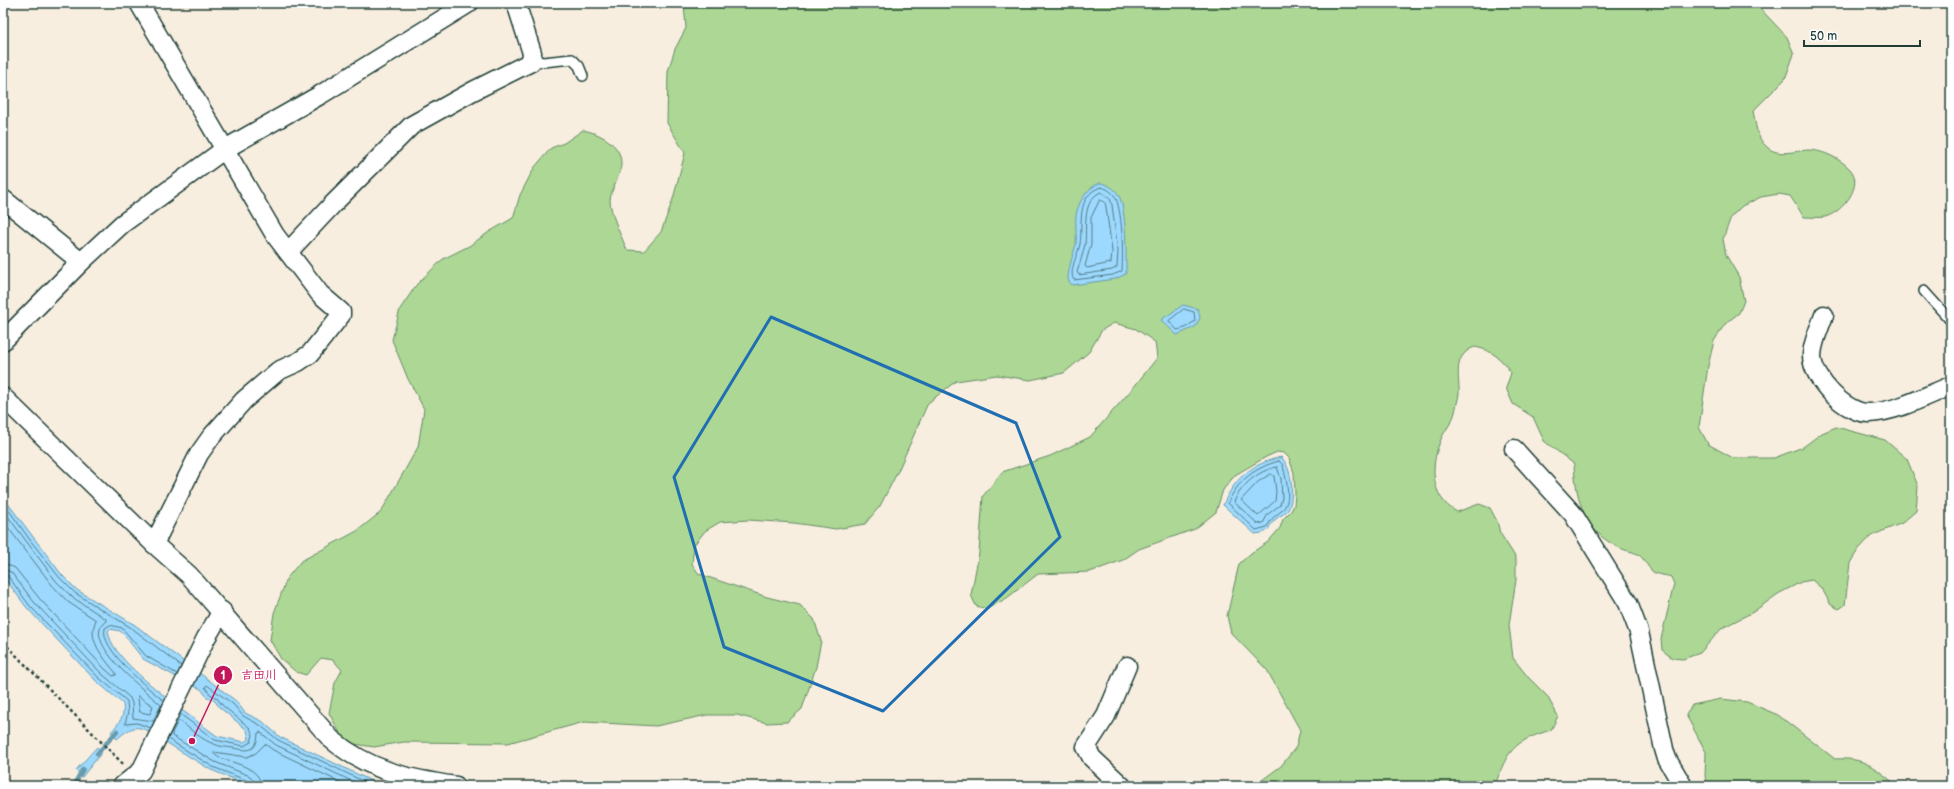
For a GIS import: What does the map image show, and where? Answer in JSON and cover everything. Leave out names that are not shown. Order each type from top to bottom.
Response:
[{"type":"street","points":[[139,3],[266,221],[320,294],[341,312],[341,315],[310,354],[298,362],[278,371],[244,400],[211,437],[199,454],[154,544]]},
{"type":"street","points":[[3,341],[81,262],[122,224],[225,149],[320,95],[469,3]]},
{"type":"street","points":[[288,252],[333,204],[412,126],[473,91],[528,65],[532,60],[532,53],[516,3]]},
{"type":"street","points":[[3,199],[81,262]]},
{"type":"street","points":[[1824,315],[1814,346],[1812,355],[1813,363],[1820,379],[1832,392],[1854,411],[1871,413],[1899,407],[1951,386]]},
{"type":"street","points":[[3,397],[154,544],[189,575],[222,611],[318,726],[341,748],[367,763],[400,776],[456,786]]},
{"type":"street","points":[[1514,449],[1573,514],[1628,603],[1639,632],[1655,703],[1659,732],[1667,759],[1683,786]]},
{"type":"street","points":[[128,782],[222,611]]},
{"type":"street","points":[[1122,786],[1092,758],[1086,747],[1106,716],[1127,666]]},
{"type":"lane","points":[[532,60],[543,62],[572,60],[579,66],[583,76]]},
{"type":"lane","points":[[1924,291],[1951,321]]},
{"type":"path","points":[[3,642],[128,769],[128,782]]},
{"type":"highlighted area","points":[[771,317],[1016,423],[1060,537],[883,711],[724,647],[674,477]]},
{"type":"green space","points":[[682,3],[1755,3],[1787,37],[1794,54],[1785,79],[1753,111],[1757,130],[1763,143],[1771,150],[1781,153],[1813,150],[1830,155],[1849,168],[1854,175],[1855,182],[1850,197],[1845,204],[1832,214],[1825,217],[1804,217],[1790,196],[1779,194],[1761,197],[1742,206],[1731,217],[1723,239],[1726,255],[1739,277],[1744,301],[1739,313],[1725,324],[1714,341],[1708,366],[1699,427],[1708,444],[1733,458],[1774,458],[1803,447],[1822,433],[1836,427],[1885,440],[1907,459],[1918,486],[1916,511],[1902,523],[1871,536],[1858,550],[1850,563],[1845,605],[1839,609],[1831,605],[1822,589],[1812,580],[1801,582],[1778,594],[1753,612],[1722,628],[1700,653],[1683,659],[1672,658],[1662,650],[1661,639],[1674,584],[1671,577],[1653,572],[1639,555],[1622,549],[1609,542],[1591,525],[1580,503],[1574,464],[1544,441],[1533,417],[1513,404],[1506,388],[1511,373],[1504,363],[1487,350],[1475,347],[1472,348],[1466,352],[1460,362],[1458,373],[1459,394],[1455,412],[1438,447],[1435,458],[1434,479],[1441,498],[1448,506],[1457,512],[1479,504],[1490,508],[1497,521],[1500,533],[1516,558],[1516,580],[1509,625],[1513,658],[1528,677],[1547,696],[1558,716],[1551,730],[1528,738],[1520,743],[1508,755],[1495,786],[1254,786],[1281,766],[1296,747],[1300,730],[1267,670],[1231,633],[1227,616],[1239,564],[1251,553],[1268,542],[1280,528],[1283,519],[1291,511],[1294,505],[1294,473],[1289,458],[1284,453],[1277,452],[1235,475],[1223,490],[1216,512],[1195,529],[1139,549],[1123,560],[1090,572],[1038,574],[1007,598],[987,609],[976,606],[971,595],[979,553],[983,496],[1002,472],[1050,456],[1090,437],[1157,358],[1155,342],[1136,329],[1114,323],[1102,330],[1089,352],[1064,373],[1030,380],[997,375],[956,381],[928,403],[898,471],[880,506],[865,524],[836,529],[794,523],[748,520],[720,522],[705,531],[694,545],[692,564],[699,574],[767,597],[800,605],[814,619],[821,641],[816,667],[802,709],[787,722],[767,723],[737,715],[707,715],[656,726],[584,722],[508,743],[404,742],[374,747],[354,744],[341,735],[329,713],[335,683],[342,670],[333,660],[321,658],[306,675],[296,672],[281,659],[270,640],[274,613],[287,578],[301,561],[357,531],[381,512],[418,447],[424,409],[408,379],[392,340],[400,309],[417,284],[443,259],[469,246],[513,218],[520,195],[534,168],[551,148],[564,143],[583,130],[602,137],[614,145],[618,151],[621,168],[610,200],[612,212],[627,250],[644,251],[661,232],[673,199],[685,153],[667,123],[668,71],[675,49],[686,28],[684,5]]},
{"type":"green space","points":[[1721,699],[1747,702],[1778,715],[1835,759],[1855,760],[1869,765],[1898,786],[1707,786],[1705,776],[1706,752],[1686,715],[1692,705]]},
{"type":"water","points":[[1100,183],[1108,185],[1114,190],[1118,194],[1121,201],[1125,233],[1126,274],[1115,279],[1072,285],[1068,280],[1068,276],[1076,244],[1077,211],[1087,192],[1095,185]]},
{"type":"water","points":[[1183,305],[1198,309],[1200,318],[1195,327],[1177,335],[1161,320]]},
{"type":"water","points":[[1281,457],[1290,474],[1292,490],[1288,510],[1273,522],[1267,531],[1255,534],[1223,505],[1233,487],[1246,473],[1261,464]]},
{"type":"water","points":[[3,497],[62,575],[77,590],[135,625],[191,667],[184,681],[143,659],[120,631],[110,629],[108,631],[111,641],[125,661],[173,703],[156,736],[145,729],[136,728],[127,731],[117,739],[111,732],[119,723],[122,716],[123,704],[95,680],[27,608],[3,576]]},
{"type":"water","points":[[193,668],[236,701],[245,713],[262,721],[280,737],[382,786],[251,786],[211,770],[159,738],[175,705],[217,736],[244,742],[249,739],[247,730],[219,707],[215,701],[207,697],[201,689],[186,683]]},
{"type":"water","points":[[97,747],[102,752],[82,777],[76,770]]},
{"type":"waterway","points":[[97,754],[117,731]]},
{"type":"waterway","points":[[76,786],[76,781],[83,769]]},
{"type":"place","name":"吉田川","points":[[192,741]]}]
